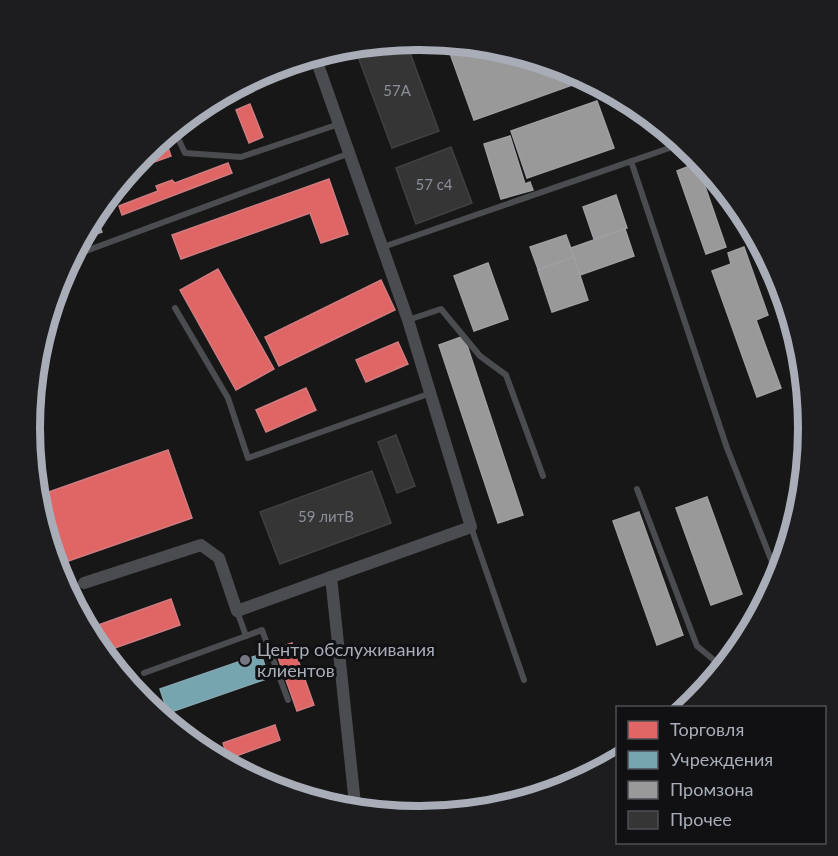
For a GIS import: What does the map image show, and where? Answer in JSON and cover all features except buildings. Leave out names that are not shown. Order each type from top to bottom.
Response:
[{"type":"street","points":[[84,583],[201,545],[219,558],[237,611],[471,528],[408,320],[317,63]]},
{"type":"street","points":[[331,578],[355,801]]},
{"type":"lane","points":[[177,137],[185,153],[241,157],[339,124]]},
{"type":"lane","points":[[383,247],[673,147]]},
{"type":"lane","points":[[85,251],[350,153]]},
{"type":"lane","points":[[631,161],[727,448],[772,563]]},
{"type":"lane","points":[[175,308],[228,398],[248,458],[431,393]]},
{"type":"lane","points":[[408,320],[441,309],[480,356],[506,375],[543,476]]},
{"type":"lane","points":[[637,489],[696,646],[716,662]]},
{"type":"lane","points":[[471,528],[524,680]]},
{"type":"lane","points":[[237,611],[246,636]]},
{"type":"lane","points":[[144,673],[262,630],[288,700]]},
{"type":"place","name":"Центр обслуживания клиентов","points":[[245,660]]}]
